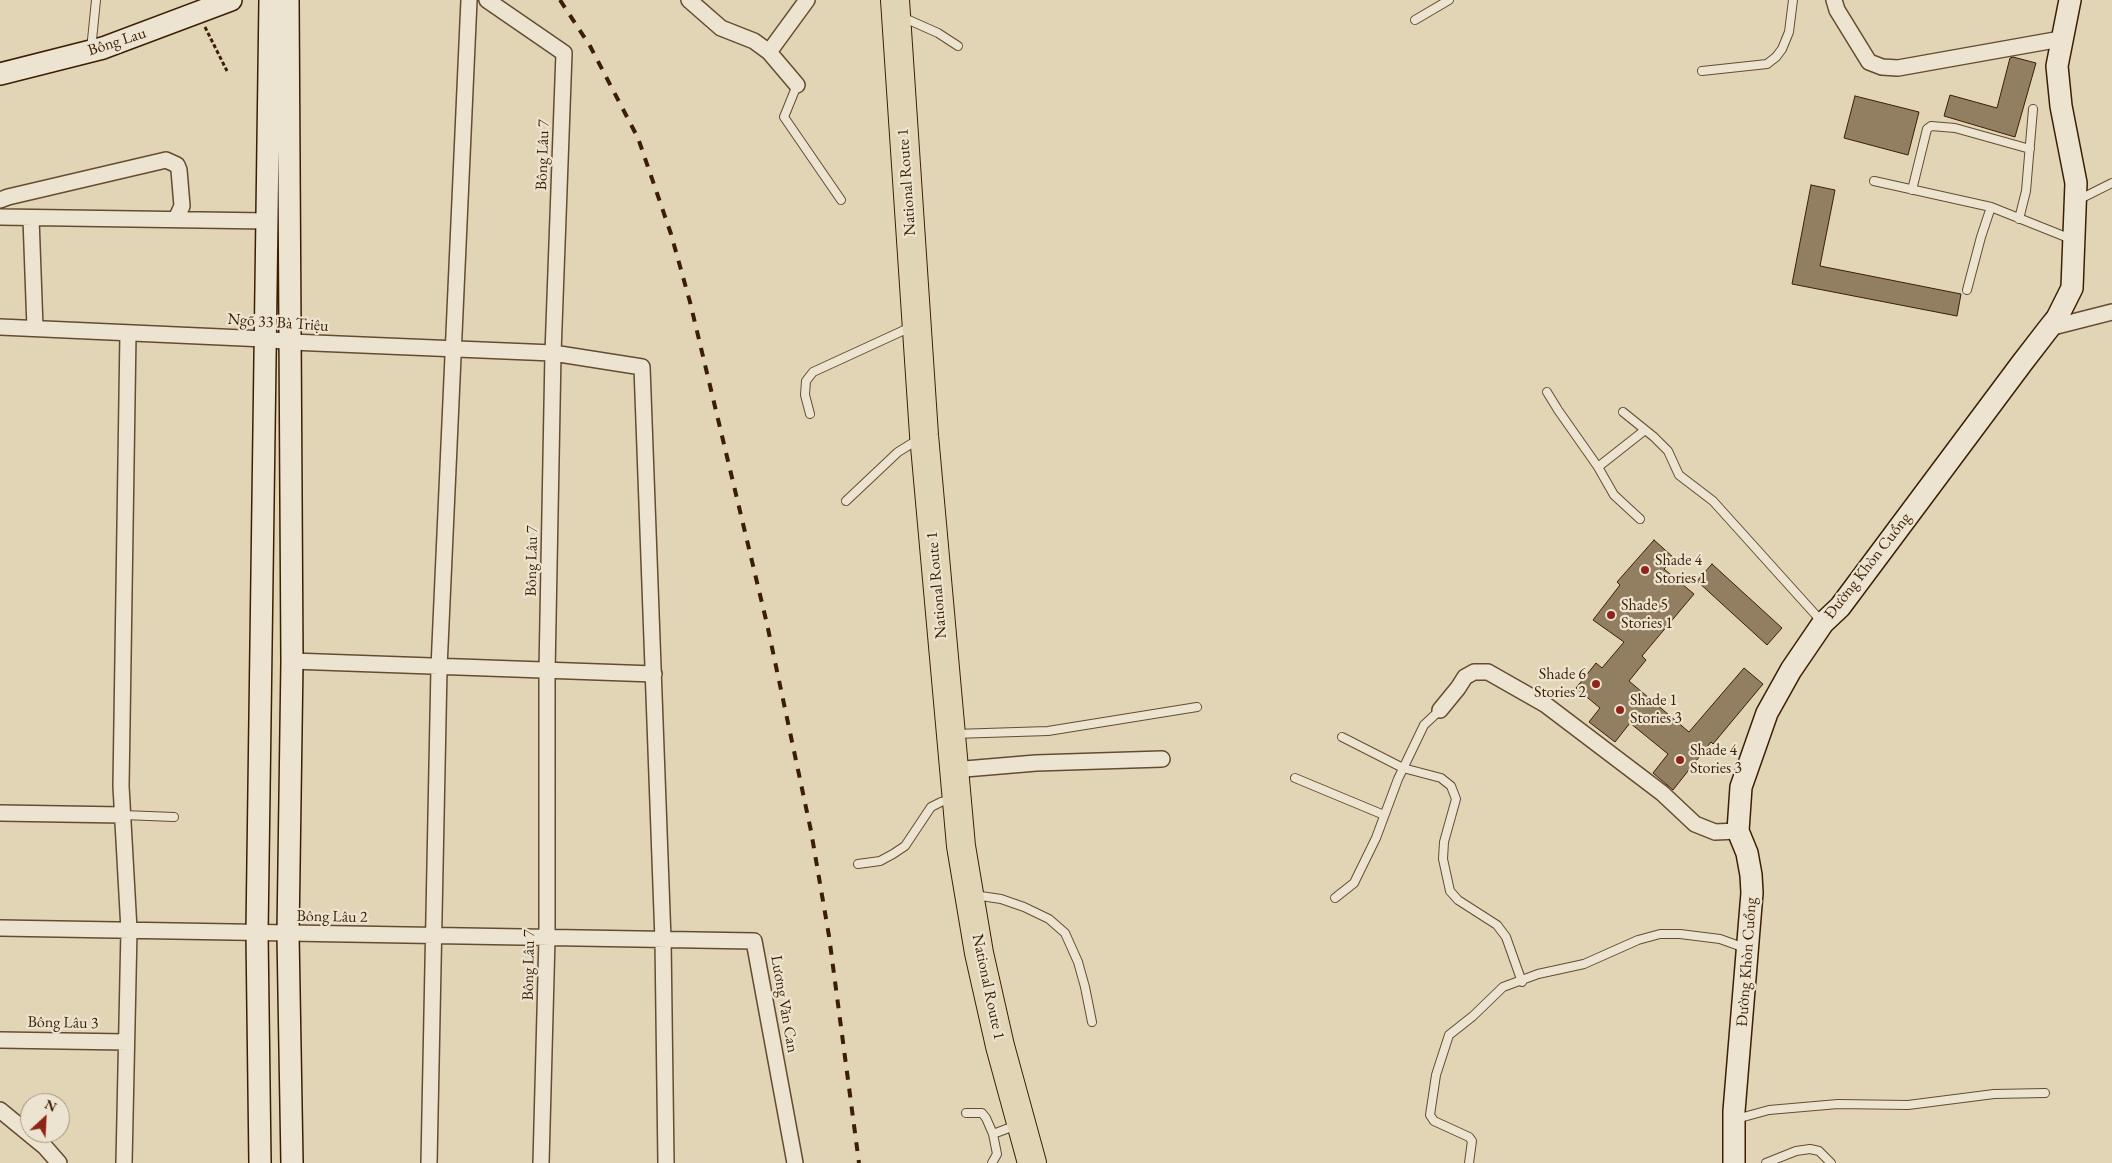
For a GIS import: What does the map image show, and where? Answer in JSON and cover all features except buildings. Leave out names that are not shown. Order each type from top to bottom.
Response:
[{"type":"highway","name":"National Route 1","points":[[895,7],[924,435],[961,846],[979,953],[1032,1163]]},
{"type":"main road","name":"Bông Lau","points":[[0,74],[90,52],[231,0]]},
{"type":"main road","points":[[260,1163],[256,933],[270,0]]},
{"type":"main road","points":[[288,0],[292,661],[288,934],[292,1163]]},
{"type":"main road","name":"Đường Khòn Cuổng","points":[[1734,1163],[1734,1120],[1752,893],[1747,853],[1738,831],[1741,788],[1764,722],[1786,679],[1823,623],[1840,607],[2057,318],[2072,288],[2076,183],[2061,106],[2057,66],[2070,0]]},
{"type":"street","points":[[429,1163],[439,668],[469,0]]},
{"type":"street","name":"Bông Lâu 7","points":[[487,0],[564,53],[553,353],[547,672],[547,938],[541,1163]]},
{"type":"street","points":[[689,0],[721,28],[754,40],[769,52],[797,85]]},
{"type":"street","points":[[769,52],[808,0]]},
{"type":"street","points":[[1834,0],[1837,10],[1868,62],[1882,67],[1898,68],[2062,40]]},
{"type":"street","points":[[0,200],[166,160],[177,165],[179,170],[182,206],[176,219]]},
{"type":"street","points":[[0,217],[267,221]]},
{"type":"street","points":[[31,218],[35,328]]},
{"type":"street","points":[[2049,328],[2112,312]]},
{"type":"street","name":"Ngõ 33 Bà Triệu","points":[[0,327],[553,353],[642,367],[654,674]]},
{"type":"street","points":[[124,1163],[129,930],[121,786],[128,333]]},
{"type":"street","points":[[292,661],[547,672],[654,674],[663,940],[666,1163]]},
{"type":"street","points":[[1440,710],[1465,677],[1474,672],[1488,672],[1546,705],[1662,793],[1695,824],[1715,832],[1738,831]]},
{"type":"street","points":[[953,770],[1036,764],[1162,759]]},
{"type":"street","points":[[0,813],[123,815]]},
{"type":"street","name":"Bông Lâu 2","points":[[0,928],[663,940]]},
{"type":"street","name":"Lương Văn Can","points":[[663,940],[754,941],[795,1163]]},
{"type":"street","name":"Bông Lâu 3","points":[[0,1040],[126,1042]]},
{"type":"street","points":[[0,1110],[45,1147],[59,1163]]},
{"type":"lane","points":[[90,52],[96,0]]},
{"type":"lane","points":[[1415,20],[1449,0]]},
{"type":"lane","points":[[1702,71],[1767,64],[1776,57],[1782,50],[1789,32],[1793,0]]},
{"type":"lane","points":[[895,7],[958,46]]},
{"type":"lane","points":[[797,85],[784,117],[841,200]]},
{"type":"lane","points":[[2019,219],[2026,191],[2033,109]]},
{"type":"lane","points":[[1912,190],[1927,129],[1931,126],[1955,128],[2030,150]]},
{"type":"lane","points":[[1874,181],[1991,208],[2075,242]]},
{"type":"lane","points":[[2076,201],[2112,183]]},
{"type":"lane","points":[[1967,290],[1991,208]]},
{"type":"lane","points":[[810,414],[805,395],[806,380],[813,372],[917,324]]},
{"type":"lane","points":[[1547,392],[1598,467],[1614,495],[1640,519]]},
{"type":"lane","points":[[1622,412],[1668,451],[1679,475],[1713,501],[1823,623]]},
{"type":"lane","points":[[1598,467],[1645,430]]},
{"type":"lane","points":[[846,501],[898,452],[924,435]]},
{"type":"lane","points":[[950,734],[1048,731],[1197,707]]},
{"type":"lane","points":[[1335,898],[1354,884],[1403,768],[1424,725],[1440,710]]},
{"type":"lane","points":[[1342,737],[1403,768],[1441,778],[1451,786],[1456,799],[1444,842],[1443,859],[1450,891],[1458,900],[1489,918],[1497,925],[1506,937],[1522,982]]},
{"type":"lane","points":[[1295,778],[1384,815]]},
{"type":"lane","points":[[858,864],[880,861],[905,846],[931,807],[956,798]]},
{"type":"lane","points":[[123,815],[174,817]]},
{"type":"lane","points":[[970,894],[1001,899],[1024,908],[1049,919],[1065,933],[1078,962],[1092,1022]]},
{"type":"lane","points":[[1469,1163],[1472,1141],[1469,1137],[1442,1126],[1434,1121],[1430,1115],[1434,1083],[1449,1035],[1473,1016],[1503,987],[1522,982],[1538,974],[1584,964],[1638,940],[1660,934],[1680,934],[1720,939],[1747,948]]},
{"type":"lane","points":[[1734,1120],[1769,1110],[1838,1104],[1908,1105],[1994,1094],[2045,1093]]},
{"type":"lane","points":[[966,1113],[982,1113],[986,1118],[993,1134],[997,1154],[992,1163]]},
{"type":"lane","points":[[993,1134],[1021,1124]]},
{"type":"lane","points":[[1766,1163],[1796,1151],[1810,1149],[1819,1151],[1830,1163]]},
{"type":"path","points":[[199,13],[216,51],[228,71]]},
{"type":"railway","points":[[560,0],[590,46],[638,138],[671,234],[690,302],[767,624],[811,831],[829,936],[859,1163]]},
{"type":"place","name":"Shade 4 Stories 1","points":[[1645,570]]},
{"type":"place","name":"Shade 5 Stories 1","points":[[1611,615]]},
{"type":"place","name":"Shade 6 Stories 2","points":[[1596,684]]},
{"type":"place","name":"Shade 1 Stories 3","points":[[1620,710]]},
{"type":"place","name":"Shade 4 Stories 3","points":[[1680,760]]}]
